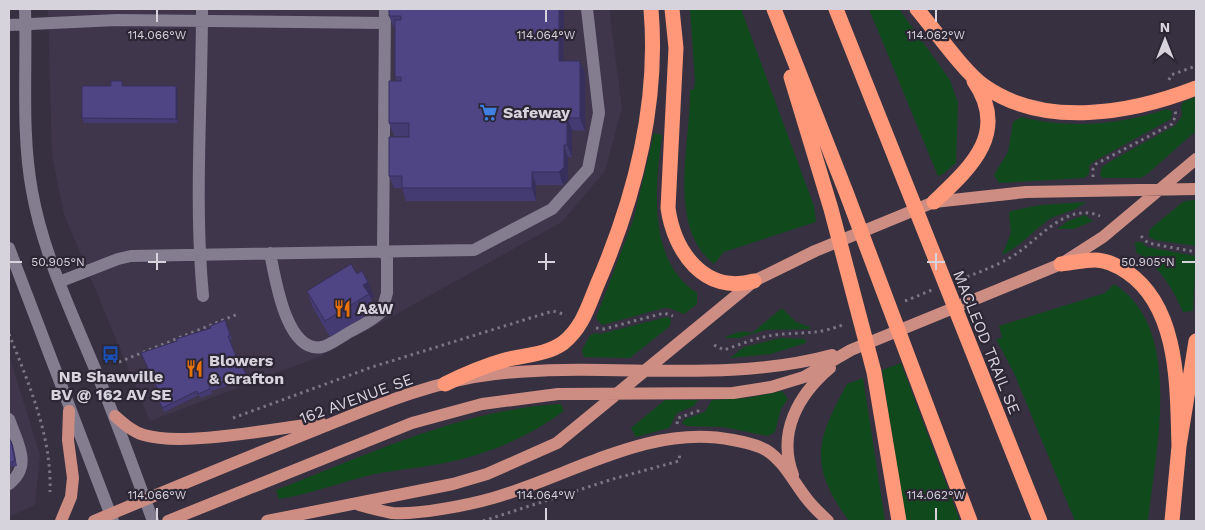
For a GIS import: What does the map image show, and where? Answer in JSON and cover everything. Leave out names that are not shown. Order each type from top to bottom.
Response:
[{"type":"highway","points":[[445,384],[479,368],[547,351],[562,344],[582,322],[620,226],[646,126],[651,66],[650,9]]},
{"type":"highway","points":[[672,9],[676,48],[668,208],[673,234],[686,258],[710,278],[734,283],[754,281]]},
{"type":"highway","points":[[772,9],[830,209],[874,372],[899,521]]},
{"type":"highway","points":[[772,9],[852,210],[970,521]]},
{"type":"highway","name":"MACLEOD TRAIL SE","points":[[836,9],[1040,521]]},
{"type":"highway","points":[[917,9],[983,86],[1010,100],[1038,109],[1074,112],[1110,111],[1140,106],[1196,88]]},
{"type":"highway","points":[[934,202],[972,165],[978,155],[987,129],[986,106],[980,89],[961,62]]},
{"type":"highway","points":[[1061,264],[1096,260],[1110,262],[1136,278],[1148,294],[1159,311],[1171,347],[1180,446]]},
{"type":"highway","points":[[1172,521],[1180,446],[1196,341]]},
{"type":"main road","points":[[168,521],[412,424],[450,412],[524,397],[558,394],[733,393],[771,387],[804,377],[851,350],[1061,264],[1103,238],[1158,189],[1196,159]]},
{"type":"main road","points":[[267,521],[453,484],[487,474],[557,443],[620,393],[692,330],[754,281],[815,251],[934,202],[1026,192],[1196,189]]},
{"type":"main road","name":"162 AVENUE SE","points":[[94,521],[111,518],[145,499],[399,397],[445,384],[492,374],[541,370],[645,372],[767,368],[812,360],[851,350]]},
{"type":"main road","points":[[796,482],[789,465],[787,446],[788,429],[794,412],[819,377],[851,350]]},
{"type":"main road","points":[[61,521],[71,497],[73,478],[68,440],[70,410]]},
{"type":"main road","points":[[115,416],[142,435],[166,438],[225,435],[338,421]]},
{"type":"main road","points":[[354,504],[393,513],[470,504],[518,490],[598,459],[678,437],[720,437],[765,450],[780,462],[806,498],[828,521]]},
{"type":"street","points":[[25,9],[27,141],[32,189],[44,238],[59,282],[115,416],[153,521]]},
{"type":"street","points":[[270,253],[282,305],[292,328],[303,342],[317,347],[328,344],[382,311],[387,293],[385,252],[385,9]]},
{"type":"street","points":[[59,282],[118,259],[131,256],[474,250],[552,210],[588,169],[599,113],[587,9]]},
{"type":"street","points":[[202,15],[200,254],[203,296]]},
{"type":"street","points":[[9,25],[202,15],[385,23]]},
{"type":"street","points":[[9,252],[111,518]]},
{"type":"street","points":[[9,421],[21,452],[22,464],[18,476],[9,484]]},
{"type":"path","points":[[1093,180],[1093,170],[1096,164],[1172,124],[1176,115],[1174,105]]},
{"type":"path","points":[[959,280],[994,266],[1018,253],[1055,223],[1072,215],[1093,214],[1100,216]]},
{"type":"path","points":[[1140,236],[1148,243],[1196,252]]},
{"type":"path","points":[[896,304],[941,287]]},
{"type":"path","points":[[225,420],[364,369],[553,311],[569,316]]},
{"type":"path","points":[[593,328],[604,329],[664,313],[673,316]]},
{"type":"path","points":[[119,362],[238,314]]},
{"type":"path","points":[[714,345],[724,350],[752,340],[784,334],[825,331],[852,321]]},
{"type":"path","points":[[9,334],[38,411],[51,477],[50,492]]},
{"type":"path","points":[[676,425],[678,418],[698,411],[702,402]]},
{"type":"path","points":[[483,521],[613,479],[679,461],[680,449]]},
{"type":"shaded area","points":[[48,9],[609,9],[622,108],[605,171],[562,222],[321,356],[150,421],[64,214],[52,156]]},
{"type":"shaded area","points":[[9,355],[40,455],[35,505],[9,517]]},
{"type":"green space","points":[[690,9],[741,9],[814,206],[816,222],[724,252],[714,264],[699,248],[690,228],[686,206],[684,183],[685,158],[690,90],[694,89],[695,80]]},
{"type":"green space","points":[[869,9],[899,9],[950,80],[958,103],[956,163],[943,174],[938,176]]},
{"type":"green space","points":[[1196,97],[1196,131],[1146,175],[1141,178],[1103,178],[1100,175],[1102,167],[1111,161],[1176,125],[1182,116],[1181,107],[1183,102]]},
{"type":"green space","points":[[1166,109],[1172,111],[1171,119],[1093,162],[1089,166],[1089,174],[1084,178],[999,183],[994,175],[1008,152],[1013,122],[1021,117],[1057,123],[1095,124],[1131,119]]},
{"type":"green space","points":[[654,133],[662,135],[657,177],[657,199],[658,221],[662,242],[669,262],[681,279],[697,293],[697,304],[684,314],[664,308],[602,325],[596,318],[634,218]]},
{"type":"green space","points":[[1196,200],[1196,246],[1155,240],[1149,237],[1149,230],[1184,201]]},
{"type":"green space","points":[[1086,202],[1077,208],[1048,220],[1021,243],[1002,255],[1011,233],[1009,213],[1011,211],[1040,205]]},
{"type":"green space","points":[[1085,215],[1093,221],[1074,229],[1057,229],[1068,221]]},
{"type":"green space","points":[[1135,242],[1142,242],[1147,247],[1196,256],[1193,311],[1183,312],[1159,271],[1136,252]]},
{"type":"green space","points":[[1114,284],[1136,304],[1150,330],[1158,360],[1160,393],[1159,428],[1148,521],[1075,521],[1014,373],[996,339],[1002,338],[999,326],[1105,293]]},
{"type":"green space","points":[[782,308],[796,322],[810,327],[810,329],[765,330],[739,338],[724,338],[738,332],[752,333]]},
{"type":"green space","points":[[667,317],[671,319],[670,326],[630,358],[584,357],[582,350],[590,335]]},
{"type":"green space","points":[[781,338],[805,339],[806,343],[771,354],[730,358],[744,347]]},
{"type":"green space","points":[[901,363],[960,521],[905,521],[882,370]]},
{"type":"green space","points":[[863,378],[885,521],[849,521],[827,484],[822,468],[821,453],[828,422],[847,384]]},
{"type":"green space","points":[[782,391],[788,399],[781,409],[775,432],[768,436],[723,427],[687,426],[682,423],[685,419],[705,412],[712,400],[747,398]]},
{"type":"green space","points":[[665,400],[698,400],[694,406],[677,413],[669,428],[636,437],[631,428]]},
{"type":"green space","points":[[561,404],[564,411],[539,428],[512,442],[483,453],[434,465],[375,474],[279,499],[276,490],[381,449],[452,424],[524,408]]},
{"type":"building","name":"Safeway","points":[[389,9],[559,9],[559,61],[580,61],[580,118],[567,118],[567,145],[564,145],[564,167],[559,172],[532,172],[532,188],[402,188],[402,176],[389,176],[389,137],[409,137],[409,123],[389,123],[389,81],[401,81],[401,77],[395,77],[395,20],[401,20],[401,16],[389,16]]},
{"type":"building","points":[[111,81],[122,81],[122,86],[176,86],[176,119],[82,118],[82,86],[111,86]]},
{"type":"building","points":[[351,264],[357,274],[362,271],[368,282],[363,285],[369,294],[325,321],[307,291]]},
{"type":"building","name":"Blowers & Grafton","points":[[225,320],[230,335],[228,336],[246,375],[209,386],[210,389],[198,394],[197,391],[162,408],[156,393],[159,392],[141,353],[211,328],[210,326]]},
{"type":"building","points":[[9,441],[11,441],[15,461],[9,463]]},
{"type":"place","name":"Safeway","points":[[489,112]]},
{"type":"place","name":"A&W","points":[[343,308]]},
{"type":"place","name":"NB Shawville BV @ 162 AV SE","points":[[111,355]]},
{"type":"place","name":"Blowers & Grafton","points":[[195,369]]}]
